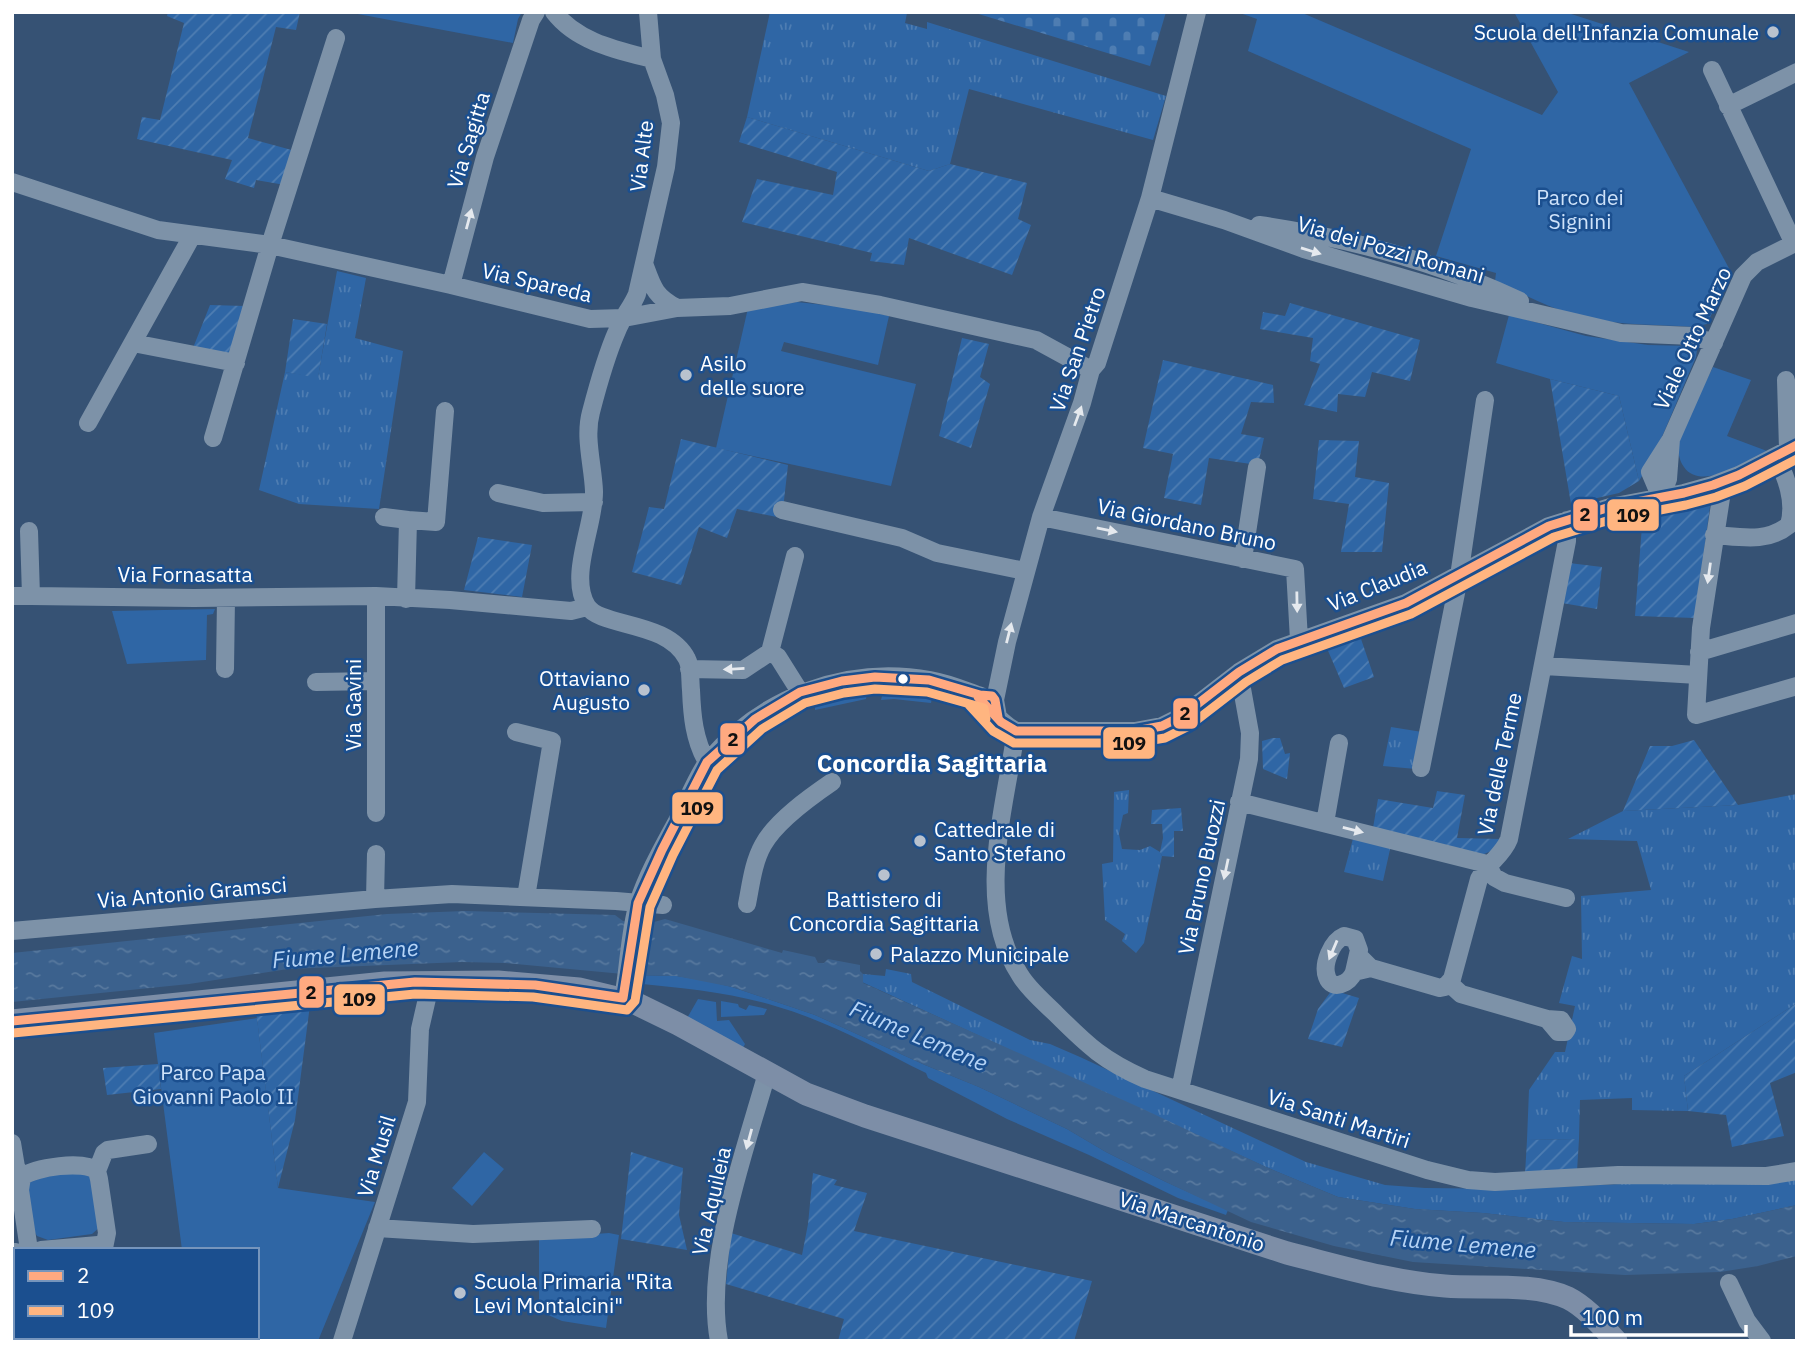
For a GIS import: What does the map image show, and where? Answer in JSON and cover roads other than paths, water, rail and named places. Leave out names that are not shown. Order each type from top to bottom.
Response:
[{"type":"main road","name":"Via Marcantonio","points":[[12,1021],[329,988],[431,981],[579,989],[625,988],[678,1024],[806,1094],[1287,1252],[1393,1279],[1446,1286],[1541,1291],[1566,1298],[1582,1308],[1616,1341]]},
{"type":"street","name":"Via Sagitta","points":[[451,285],[485,158],[536,12]]},
{"type":"street","points":[[554,12],[568,28],[584,37],[652,59]]},
{"type":"street","name":"Via Alte","points":[[587,607],[582,592],[581,574],[594,502],[588,430],[590,414],[617,329],[631,309],[645,266],[666,167],[671,123],[665,95],[652,59],[648,12]]},
{"type":"street","name":"Via San Pietro","points":[[988,702],[1041,517],[1082,403],[1091,370],[1097,363],[1104,343],[1150,198],[1197,12]]},
{"type":"street","points":[[213,438],[270,245],[336,38]]},
{"type":"street","points":[[1712,70],[1795,243]]},
{"type":"street","points":[[1728,106],[1797,72]]},
{"type":"street","name":"Via Spareda","points":[[12,182],[158,230],[270,245],[590,319],[624,318],[677,308],[730,306],[802,292],[880,305],[1036,340],[1091,370]]},
{"type":"street","name":"Via dei Pozzi Romani","points":[[1150,198],[1224,220],[1301,231],[1422,262],[1484,284],[1548,315],[1621,332],[1693,336],[1714,342]]},
{"type":"street","points":[[88,423],[192,236]]},
{"type":"street","name":"Viale Otto Marzo","points":[[1622,504],[1639,488],[1671,439],[1729,305],[1748,269],[1795,243]]},
{"type":"street","points":[[645,266],[655,293],[677,308]]},
{"type":"street","points":[[133,343],[236,363]]},
{"type":"street","points":[[1714,536],[1758,539],[1775,535],[1789,525],[1791,501],[1787,482],[1786,380]]},
{"type":"street","points":[[1421,768],[1459,574],[1485,400]]},
{"type":"street","points":[[384,517],[436,522],[445,411]]},
{"type":"street","name":"Viale Otto Marzo","points":[[1661,498],[1667,485],[1671,439]]},
{"type":"street","name":"Via Claudia","points":[[1016,731],[1154,729],[1182,716],[1258,659],[1299,640],[1406,603],[1536,532],[1622,504],[1700,489],[1721,482],[1787,450]]},
{"type":"street","points":[[1243,559],[1257,467]]},
{"type":"street","points":[[1669,467],[1678,479],[1700,489]]},
{"type":"street","points":[[1650,472],[1661,498]]},
{"type":"street","points":[[1721,482],[1699,652],[1696,715],[1797,686]]},
{"type":"street","points":[[498,493],[543,503],[594,502]]},
{"type":"street","points":[[782,510],[902,538],[937,553],[1025,571]]},
{"type":"street","name":"Via Giordano Bruno","points":[[1041,517],[1295,569],[1299,640]]},
{"type":"street","points":[[405,599],[408,520]]},
{"type":"street","name":"Via delle Terme","points":[[1450,984],[1479,879],[1487,864],[1506,847],[1509,839],[1567,541],[1567,520]]},
{"type":"street","points":[[29,531],[31,596]]},
{"type":"street","points":[[689,669],[743,670],[770,652],[795,556]]},
{"type":"street","name":"Via Fornasatta","points":[[12,596],[376,596],[571,611],[587,607]]},
{"type":"street","name":"Via Gavini","points":[[376,596],[376,813]]},
{"type":"street","points":[[225,669],[226,597]]},
{"type":"street","points":[[587,607],[596,614],[652,630],[674,643],[688,660],[697,741],[707,762]]},
{"type":"street","points":[[1699,652],[1797,623]]},
{"type":"street","points":[[770,652],[778,657],[800,692]]},
{"type":"street","points":[[1544,666],[1698,675]]},
{"type":"street","name":"Via Bruno Buozzi","points":[[1180,1090],[1249,759],[1250,733],[1239,673]]},
{"type":"street","points":[[625,988],[637,911],[662,850],[707,762],[755,719],[800,692],[842,681],[895,677],[952,685],[988,702],[1001,722],[1016,731]]},
{"type":"street","points":[[316,682],[376,681]]},
{"type":"street","name":"Via Santi Martiri","points":[[1016,731],[995,871],[997,910],[1004,944],[1020,976],[1032,990],[1090,1048],[1116,1066],[1145,1079],[1427,1170],[1468,1180],[1494,1182],[1619,1175],[1767,1175],[1797,1171]]},
{"type":"street","points":[[516,732],[552,741],[526,897]]},
{"type":"street","points":[[1325,823],[1339,743]]},
{"type":"street","points":[[747,904],[755,863],[768,836],[811,796],[832,782]]},
{"type":"street","points":[[1239,802],[1487,864],[1494,877],[1505,883],[1566,898]]},
{"type":"street","points":[[376,854],[376,899]]},
{"type":"street","name":"Via Antonio Gramsci","points":[[12,931],[452,894],[526,897],[637,911],[663,905]]},
{"type":"street","points":[[1361,965],[1431,986],[1445,987],[1450,984],[1461,994],[1548,1018]]},
{"type":"street","name":"Via Musil","points":[[342,1341],[417,1102],[420,1029],[431,981]]},
{"type":"street","name":"Via Aquileia","points":[[719,1341],[715,1316],[717,1271],[731,1206],[767,1073]]},
{"type":"street","points":[[12,1143],[16,1167],[22,1177],[20,1190],[29,1248]]},
{"type":"street","points":[[105,1248],[107,1233],[97,1171],[104,1153],[108,1150],[148,1144]]},
{"type":"street","points":[[22,1177],[33,1170],[85,1164],[97,1171]]},
{"type":"street","points":[[377,1228],[473,1234],[592,1229]]},
{"type":"street","points":[[64,1248],[98,1245],[103,1248]]},
{"type":"street","points":[[1730,1283],[1746,1321],[1762,1341]]},
{"type":"water","name":"Fiume Lemene","points":[[465,911],[615,915],[623,921],[643,925],[665,919],[782,953],[783,950],[815,957],[818,963],[824,963],[828,959],[860,965],[863,983],[1266,1167],[1338,1197],[1415,1209],[1564,1222],[1694,1224],[1797,1205],[1797,1256],[1720,1272],[1625,1275],[1413,1262],[1334,1246],[1251,1222],[979,1087],[815,1015],[732,987],[676,976],[462,962],[288,969],[189,984],[12,1002],[12,953],[387,914]]},
{"type":"place","name":"Scuola dell'Infanzia Comunale","points":[[1773,32]]},
{"type":"place","name":"Asilo delle suore","points":[[686,375]]},
{"type":"place","name":"Ottaviano Augusto","points":[[644,690]]},
{"type":"place","name":"Cattedrale di Santo Stefano","points":[[920,841]]},
{"type":"place","name":"Battistero di Concordia Sagittaria","points":[[884,875]]},
{"type":"place","name":"Palazzo Municipale","points":[[876,954]]},
{"type":"place","name":"Scuola Primaria \"Rita Levi Montalcini\"","points":[[460,1293]]},
{"type":"district","name":"Concordia Sagittaria","points":[[932,763]]},
{"type":"park label","name":"Parco dei Signini","points":[[1580,209]]},
{"type":"park label","name":"Parco Papa Giovanni Paolo II","points":[[213,1084]]}]
